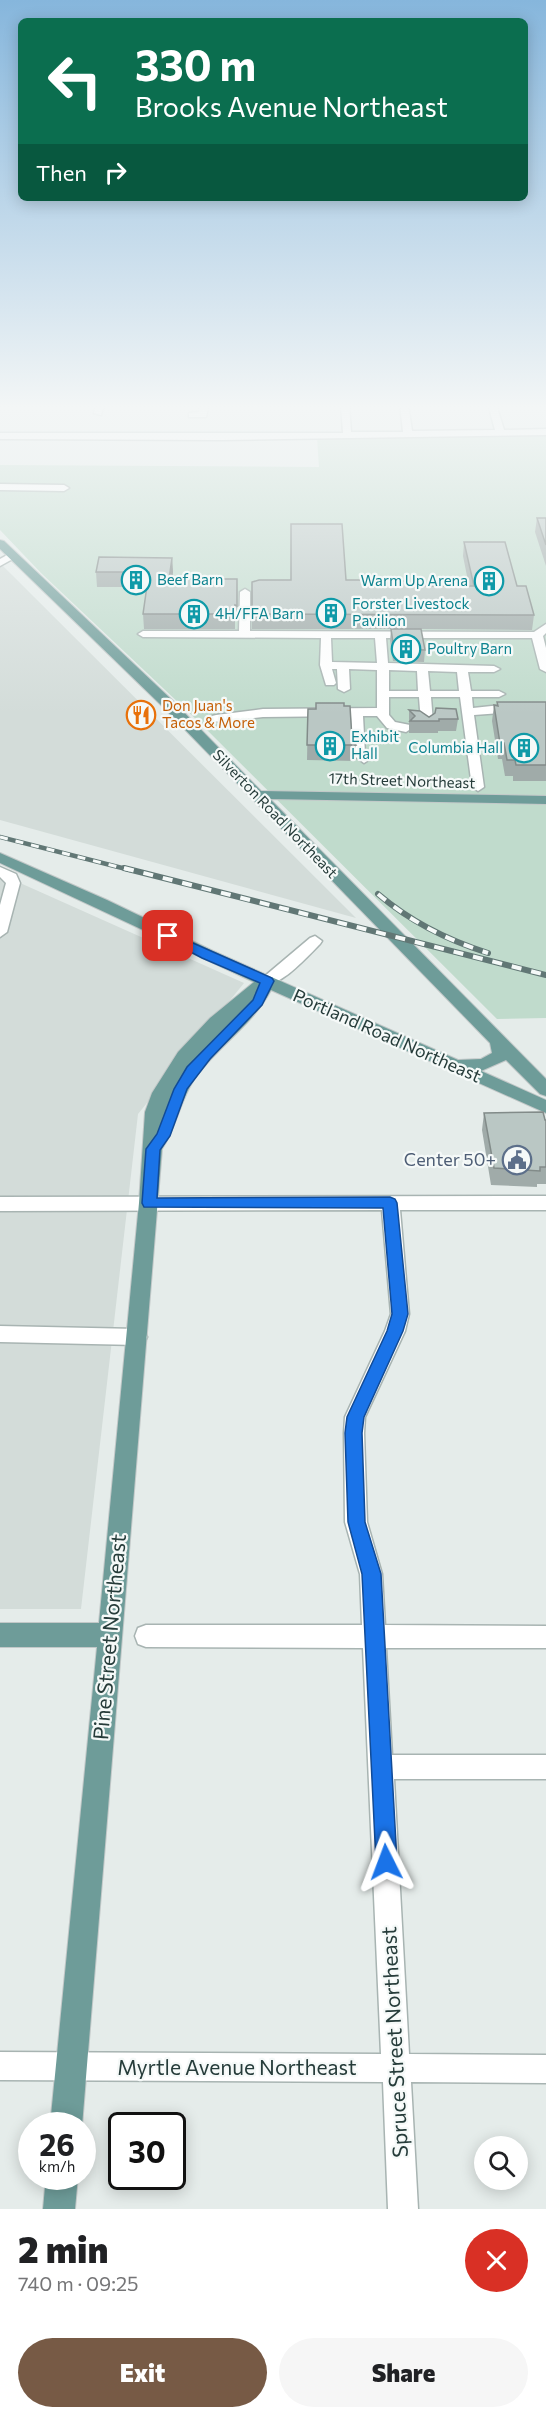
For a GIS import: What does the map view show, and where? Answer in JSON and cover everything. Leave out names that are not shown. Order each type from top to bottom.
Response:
[{"type":"main road","name":"Silverton Road Northeast","points":[[0,543],[6,559],[102,640],[546,1090]]},
{"type":"main road","name":"17th Street Northeast","points":[[257,795],[546,800]]},
{"type":"main road","name":"Portland Road Northeast","points":[[0,857],[102,903],[207,956],[546,1107]]},
{"type":"main road","name":"Pine Street Northeast","points":[[67,2112],[153,1149],[163,1136],[174,1102],[191,1071],[258,1002],[267,981]]},
{"type":"main road","points":[[453,1066],[479,1066],[494,1061],[500,1056],[501,1050],[497,1039]]},
{"type":"main road","points":[[0,1635],[110,1635]]},
{"type":"main road","points":[[59,2209],[61,2190]]},
{"type":"street","points":[[244,634],[245,592]]},
{"type":"street","points":[[143,634],[537,635],[546,627]]},
{"type":"street","points":[[326,634],[326,665],[330,683]]},
{"type":"street","points":[[380,634],[385,720],[391,725],[406,728]]},
{"type":"street","points":[[537,635],[546,669]]},
{"type":"street","points":[[326,665],[494,669]]},
{"type":"street","points":[[344,665],[344,689]]},
{"type":"street","points":[[422,667],[428,723]]},
{"type":"street","points":[[462,668],[478,787]]},
{"type":"street","points":[[382,693],[499,694]]},
{"type":"street","points":[[468,712],[501,709]]},
{"type":"street","points":[[357,712],[359,755],[364,759]]},
{"type":"street","points":[[216,719],[263,713],[383,712]]},
{"type":"street","points":[[0,871],[13,880],[0,932]]},
{"type":"street","name":"Pine Street Northeast","points":[[267,981],[285,969],[315,941]]},
{"type":"street","name":"Spruce Street Northeast","points":[[390,1203],[400,1314],[395,1331],[355,1417],[354,1433],[356,1522],[371,1574],[375,1635],[403,2209]]},
{"type":"street","points":[[0,1204],[546,1203]]},
{"type":"street","points":[[0,1334],[137,1336]]},
{"type":"street","points":[[146,1636],[546,1636]]},
{"type":"street","points":[[382,1767],[546,1767]]},
{"type":"street","name":"Myrtle Avenue Northeast","points":[[0,2066],[546,2069]]},
{"type":"shaded area","points":[[0,563],[356,918],[0,820]]},
{"type":"shaded area","points":[[0,874],[244,983],[138,1114],[81,1609],[0,1609]]},
{"type":"green space","points":[[0,507],[546,507],[546,1018],[497,1019],[199,722],[41,573],[0,530]]},
{"type":"building","points":[[537,518],[546,518],[546,545]]},
{"type":"building","points":[[291,524],[342,524],[346,580],[401,580],[416,586],[474,586],[464,542],[505,542],[517,586],[526,586],[534,615],[252,614],[252,582],[291,580]]},
{"type":"building","points":[[99,557],[172,558],[169,579],[237,579],[237,606],[235,605],[234,614],[143,614],[149,572],[96,572]]},
{"type":"building","points":[[391,629],[421,629],[425,650],[394,649]]},
{"type":"building","name":"Columbia Hall","points":[[497,702],[546,702],[546,765],[516,765],[515,760],[507,760],[504,743],[500,743],[494,705],[498,706]]},
{"type":"building","name":"Exhibit Hall","points":[[316,703],[344,703],[344,706],[350,706],[352,739],[356,745],[307,745],[308,709],[316,709]]},
{"type":"building","points":[[436,708],[456,709],[458,719],[410,721],[415,716],[409,710],[420,711],[429,717],[435,713]]},
{"type":"building","name":"Center 50+","points":[[543,1112],[546,1120],[546,1167],[540,1167],[540,1171],[494,1168],[484,1113]]},
{"type":"railway","points":[[0,837],[130,870]]},
{"type":"railway","points":[[124,868],[546,975]]},
{"type":"railway","points":[[378,894],[403,913],[430,929],[488,953]]},
{"type":"place","name":"Beef Barn","points":[[136,580]]},
{"type":"place","name":"Warm Up Arena","points":[[489,581]]},
{"type":"place","name":"Forster Livestock Pavilion","points":[[331,613]]},
{"type":"place","name":"4H/FFA Barn","points":[[194,614]]},
{"type":"place","name":"Poultry Barn","points":[[406,649]]},
{"type":"place","name":"Don Juan's Tacos & More","points":[[141,715]]},
{"type":"place","name":"Exhibit Hall","points":[[330,746]]},
{"type":"place","name":"Columbia Hall","points":[[524,748]]},
{"type":"place","name":"Center 50+","points":[[517,1160]]},
{"type":"route","points":[[168,936],[207,956],[267,981],[258,1002],[191,1071],[180,1089],[163,1136],[153,1149],[149,1203],[390,1203],[400,1314],[395,1331],[355,1417],[354,1433],[356,1522],[371,1574],[386,1862]]}]
